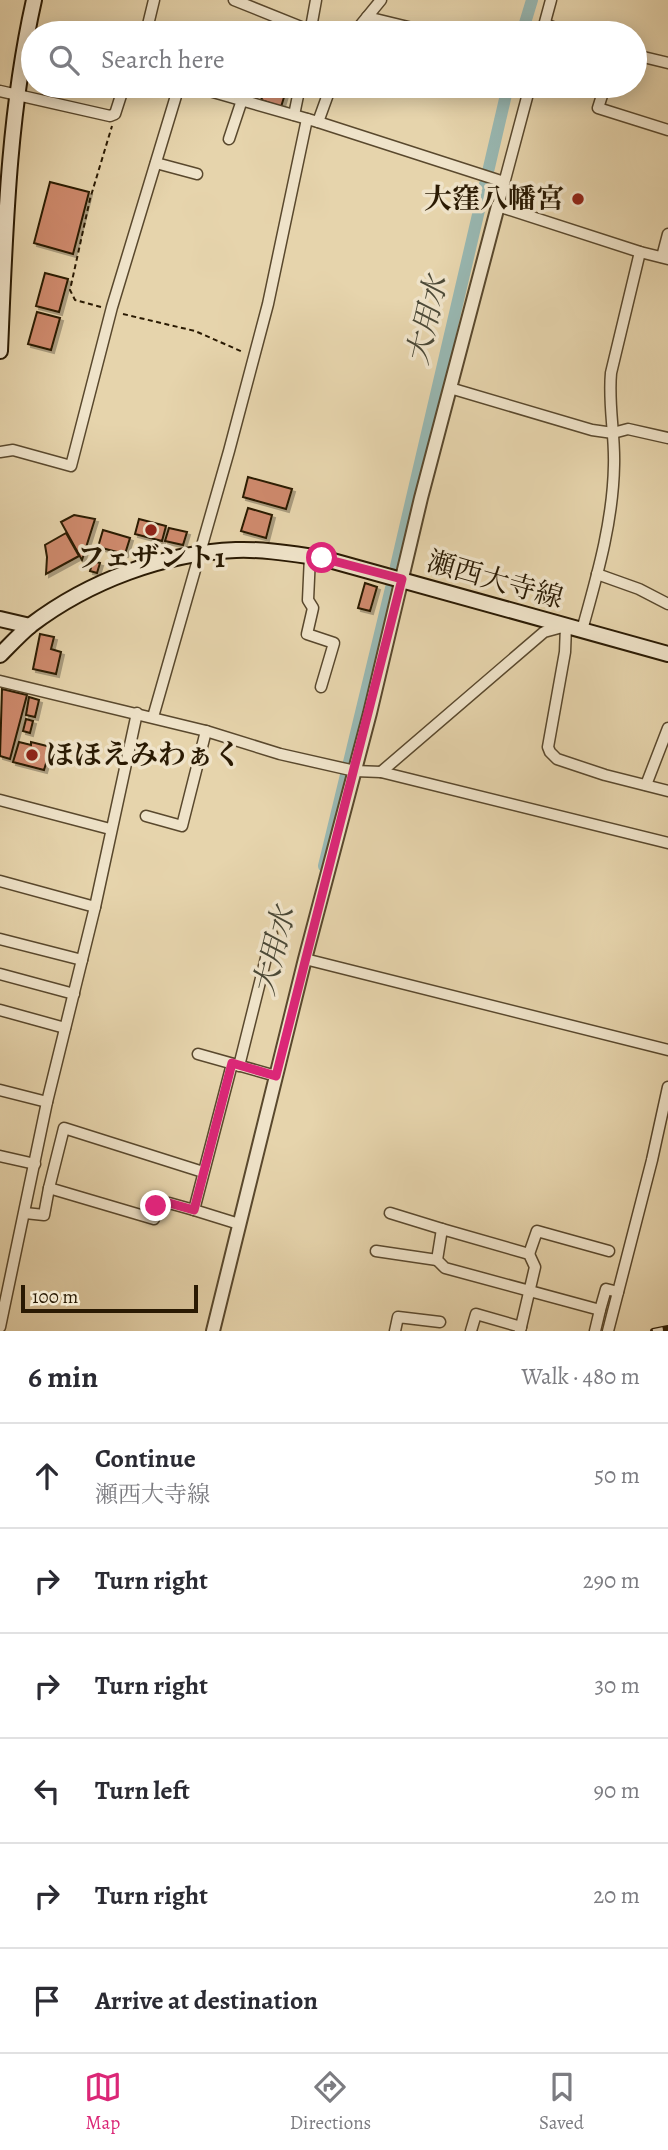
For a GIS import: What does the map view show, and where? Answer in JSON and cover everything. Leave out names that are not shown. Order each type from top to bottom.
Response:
[{"type":"main road","points":[[30,21],[34,0]]},
{"type":"main road","points":[[0,351],[7,218],[21,73]]},
{"type":"main road","name":"瀬西大寺線","points":[[2,651],[30,626],[68,601],[112,579],[160,562],[200,553],[238,550],[310,556],[402,579],[668,654]]},
{"type":"main road","points":[[0,619],[30,626]]},
{"type":"street","points":[[149,21],[154,0]]},
{"type":"street","points":[[234,0],[285,21]]},
{"type":"street","points":[[313,21],[316,0]]},
{"type":"street","points":[[364,21],[380,0]]},
{"type":"street","points":[[545,21],[551,0]]},
{"type":"street","points":[[367,17],[384,21]]},
{"type":"street","points":[[647,58],[668,64]]},
{"type":"street","points":[[0,91],[21,97]]},
{"type":"street","points":[[26,98],[110,116],[115,114],[120,98]]},
{"type":"street","points":[[0,452],[13,450],[71,466],[112,307],[175,98]]},
{"type":"street","points":[[235,98],[504,182]]},
{"type":"street","points":[[294,115],[298,98]]},
{"type":"street","points":[[153,718],[268,304],[312,121],[324,98]]},
{"type":"street","points":[[213,1331],[235,1223],[355,771],[450,388],[527,98]]},
{"type":"street","points":[[601,98],[598,108],[668,130]]},
{"type":"street","points":[[229,139],[242,100]]},
{"type":"street","points":[[156,163],[197,174]]},
{"type":"street","points":[[498,206],[665,258],[668,234]]},
{"type":"street","points":[[582,630],[608,527],[614,465],[609,392],[611,373],[640,252]]},
{"type":"street","points":[[450,388],[592,430],[613,433],[628,429],[668,438]]},
{"type":"street","points":[[310,556],[308,600],[313,608],[307,634],[334,643],[321,687]]},
{"type":"street","points":[[597,574],[639,589],[668,604]]},
{"type":"street","points":[[381,772],[544,632],[566,625],[565,652],[548,747],[550,752],[557,760],[668,791]]},
{"type":"street","points":[[0,681],[137,713],[338,768],[381,772],[668,843]]},
{"type":"street","points":[[0,1327],[5,1280],[25,1213],[47,1102],[95,907],[137,713]]},
{"type":"street","points":[[646,786],[668,728]]},
{"type":"street","points":[[146,816],[182,826],[206,731]]},
{"type":"street","points":[[0,800],[110,829]]},
{"type":"street","points":[[0,881],[95,907]]},
{"type":"street","points":[[194,1210],[272,933]]},
{"type":"street","points":[[0,939],[82,960]]},
{"type":"street","points":[[305,959],[668,1050]]},
{"type":"street","points":[[0,974],[74,994]]},
{"type":"street","points":[[0,1010],[65,1028]]},
{"type":"street","points":[[198,1054],[273,1075]]},
{"type":"street","points":[[608,1331],[668,1087]]},
{"type":"street","points":[[0,1090],[47,1102]]},
{"type":"street","points":[[25,1213],[44,1215],[48,1188],[64,1128],[203,1172]]},
{"type":"street","points":[[0,1156],[35,1164]]},
{"type":"street","points":[[48,1188],[154,1219],[156,1206],[169,1203],[235,1223]]},
{"type":"street","points":[[390,1213],[529,1254]]},
{"type":"street","points":[[437,1260],[442,1229]]},
{"type":"street","points":[[471,1331],[475,1314],[521,1329],[535,1267],[529,1254],[537,1231],[609,1251]]},
{"type":"street","points":[[376,1251],[437,1260],[445,1268],[600,1310]]},
{"type":"street","points":[[595,1331],[606,1289],[618,1292]]},
{"type":"street","points":[[395,1331],[398,1317],[440,1322]]},
{"type":"building","points":[[262,98],[284,98],[281,107],[261,100]]},
{"type":"building","points":[[50,182],[89,192],[73,254],[34,243]]},
{"type":"building","points":[[45,273],[68,279],[59,312],[36,306]]},
{"type":"building","points":[[37,312],[60,318],[51,350],[28,344]]},
{"type":"building","points":[[248,477],[292,489],[286,509],[243,497]]},
{"type":"building","points":[[248,508],[272,515],[266,538],[241,531]]},
{"type":"building","points":[[74,515],[95,519],[82,560],[61,522]]},
{"type":"building","name":"フェザント1","points":[[139,519],[166,526],[162,541],[135,534]]},
{"type":"building","points":[[169,528],[187,532],[183,545],[165,541]]},
{"type":"building","points":[[103,530],[130,538],[125,554],[98,547]]},
{"type":"building","points":[[66,533],[79,556],[46,574],[45,545]]},
{"type":"building","points":[[93,561],[100,563],[97,573],[90,571]]},
{"type":"building","points":[[365,583],[377,587],[370,611],[358,608]]},
{"type":"building","points":[[40,634],[54,637],[51,649],[61,652],[56,674],[33,669]]},
{"type":"building","points":[[2,689],[27,695],[10,759],[0,756]]},
{"type":"building","points":[[29,697],[39,700],[35,717],[26,715]]},
{"type":"building","points":[[26,719],[33,721],[30,733],[23,731]]},
{"type":"building","name":"ほほえみわぁく","points":[[19,742],[51,747],[44,770],[13,762]]},
{"type":"waterway","name":"大用水","points":[[526,21],[532,0]]},
{"type":"waterway","name":"大用水","points":[[396,566],[505,98]]},
{"type":"waterway","name":"大用水","points":[[324,866],[392,584]]},
{"type":"railway","points":[[653,1331],[668,1328]]},
{"type":"place","name":"大窪八幡宮","points":[[578,199]]},
{"type":"place","name":"フェザント1","points":[[151,530]]},
{"type":"place","name":"ほほえみわぁく","points":[[32,755]]},
{"type":"route","points":[[156,1206],[169,1203],[194,1210],[232,1063],[276,1076],[370,713],[402,579],[322,558]]}]
